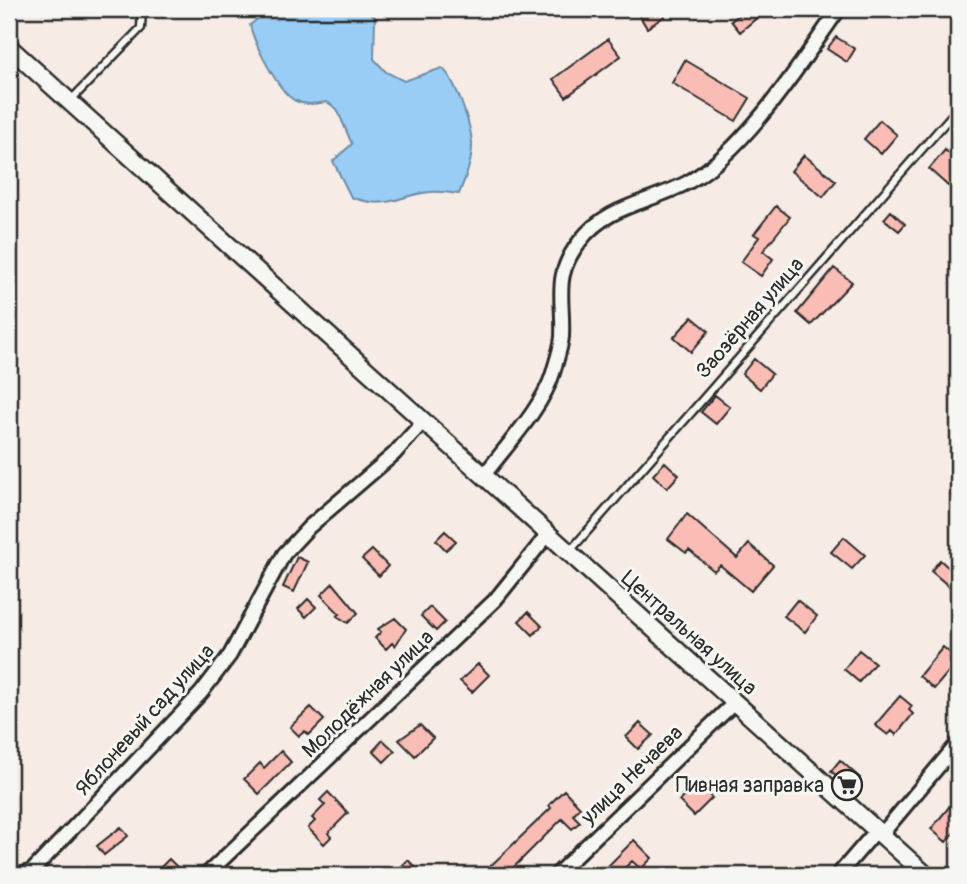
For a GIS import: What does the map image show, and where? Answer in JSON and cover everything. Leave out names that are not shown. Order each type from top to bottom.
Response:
[{"type":"street","points":[[485,474],[523,423],[552,377],[562,338],[559,294],[563,270],[579,241],[602,218],[626,205],[691,181],[713,165],[776,96],[839,9]]},
{"type":"street","name":"Центральная улица","points":[[9,47],[926,875]]},
{"type":"street","name":"Яблоневый сад улица","points":[[19,875],[35,873],[201,693],[230,654],[284,554],[309,527],[394,454],[423,422]]},
{"type":"street","name":"Молодёжная улица","points":[[206,875],[495,600],[549,533]]},
{"type":"street","name":"улица Нечаева","points":[[556,875],[734,703]]},
{"type":"street","points":[[838,875],[958,743]]},
{"type":"lane","points":[[69,102],[141,28],[142,9]]},
{"type":"lane","name":"Заозёрная улица","points":[[569,552],[958,108]]},
{"type":"water","points":[[269,9],[364,9],[375,17],[374,59],[386,72],[404,81],[442,68],[457,92],[471,137],[471,158],[459,194],[430,192],[375,203],[351,197],[333,161],[352,144],[337,109],[327,102],[314,104],[294,100],[274,77],[256,43],[250,25]]},
{"type":"building","points":[[648,9],[660,9],[665,16],[647,28],[639,15]]},
{"type":"building","points":[[747,9],[754,9],[759,16],[740,32],[731,21]]},
{"type":"building","points":[[836,37],[855,49],[847,62],[827,49]]},
{"type":"building","points":[[608,39],[621,56],[566,97],[553,79]]},
{"type":"building","points":[[685,60],[750,98],[736,121],[672,83]]},
{"type":"building","points":[[880,120],[897,135],[881,154],[864,139]]},
{"type":"building","points":[[945,150],[958,161],[958,174],[948,186],[929,169]]},
{"type":"building","points":[[804,155],[836,181],[823,197],[791,171]]},
{"type":"building","points":[[776,206],[790,217],[763,251],[773,259],[761,276],[741,262],[759,237],[754,234]]},
{"type":"building","points":[[891,211],[905,224],[899,231],[884,219]]},
{"type":"building","points":[[834,268],[852,282],[811,325],[797,313]]},
{"type":"building","points":[[692,317],[709,331],[691,352],[674,337]]},
{"type":"building","points":[[754,359],[772,374],[760,389],[742,374]]},
{"type":"building","points":[[715,395],[730,407],[716,424],[701,412]]},
{"type":"building","points":[[665,462],[679,475],[667,488],[653,475]]},
{"type":"building","points":[[687,514],[737,558],[749,544],[773,565],[751,591],[720,565],[714,571],[689,550],[686,553],[668,539]]},
{"type":"building","points":[[445,531],[456,541],[446,550],[436,540]]},
{"type":"building","points":[[844,537],[865,555],[852,569],[831,552]]},
{"type":"building","points":[[372,550],[388,566],[379,576],[362,559]]},
{"type":"building","points":[[297,557],[308,562],[294,592],[283,587]]},
{"type":"building","points":[[940,560],[958,576],[958,594],[931,571]]},
{"type":"building","points":[[333,583],[358,613],[348,623],[337,616],[340,614],[321,595]]},
{"type":"building","points":[[308,599],[316,607],[306,617],[298,609]]},
{"type":"building","points":[[797,600],[817,616],[805,632],[784,616]]},
{"type":"building","points":[[430,607],[445,622],[436,631],[421,616]]},
{"type":"building","points":[[528,612],[542,626],[533,635],[519,621]]},
{"type":"building","points":[[395,618],[406,629],[395,646],[392,643],[386,649],[375,638],[381,632],[378,629]]},
{"type":"building","points":[[943,647],[955,657],[953,660],[956,663],[934,689],[919,676]]},
{"type":"building","points":[[859,650],[875,663],[859,682],[844,669]]},
{"type":"building","points":[[478,664],[489,675],[472,692],[460,681]]},
{"type":"building","points":[[900,696],[912,706],[909,710],[913,714],[896,735],[892,731],[888,735],[875,725]]},
{"type":"building","points":[[311,707],[324,720],[309,735],[305,731],[299,736],[290,727]]},
{"type":"building","points":[[640,723],[653,735],[638,749],[626,737]]},
{"type":"building","points":[[420,725],[433,738],[415,756],[399,740]]},
{"type":"building","points":[[383,740],[395,751],[384,762],[373,751]]},
{"type":"building","points":[[281,751],[291,762],[259,794],[244,779],[260,763],[264,768]]},
{"type":"building","points":[[840,760],[860,778],[851,788],[831,771]]},
{"type":"building","points":[[697,783],[712,798],[694,816],[679,801]]},
{"type":"building","points":[[564,790],[580,807],[573,815],[580,822],[572,829],[562,819],[506,875],[481,875],[551,808],[549,805]]},
{"type":"building","points":[[328,792],[348,813],[328,833],[331,837],[324,844],[308,828],[315,821],[312,818],[325,805],[320,800]]},
{"type":"building","points":[[958,796],[958,828],[946,842],[931,829]]},
{"type":"building","points":[[121,827],[128,836],[104,855],[97,846]]},
{"type":"building","points":[[634,840],[652,858],[641,869],[632,861],[617,875],[613,875],[606,868]]},
{"type":"building","points":[[169,859],[178,868],[171,875],[153,875]]},
{"type":"building","points":[[408,860],[415,867],[407,875],[393,875]]},
{"type":"place","name":"Пивная заправка","points":[[847,785]]}]
